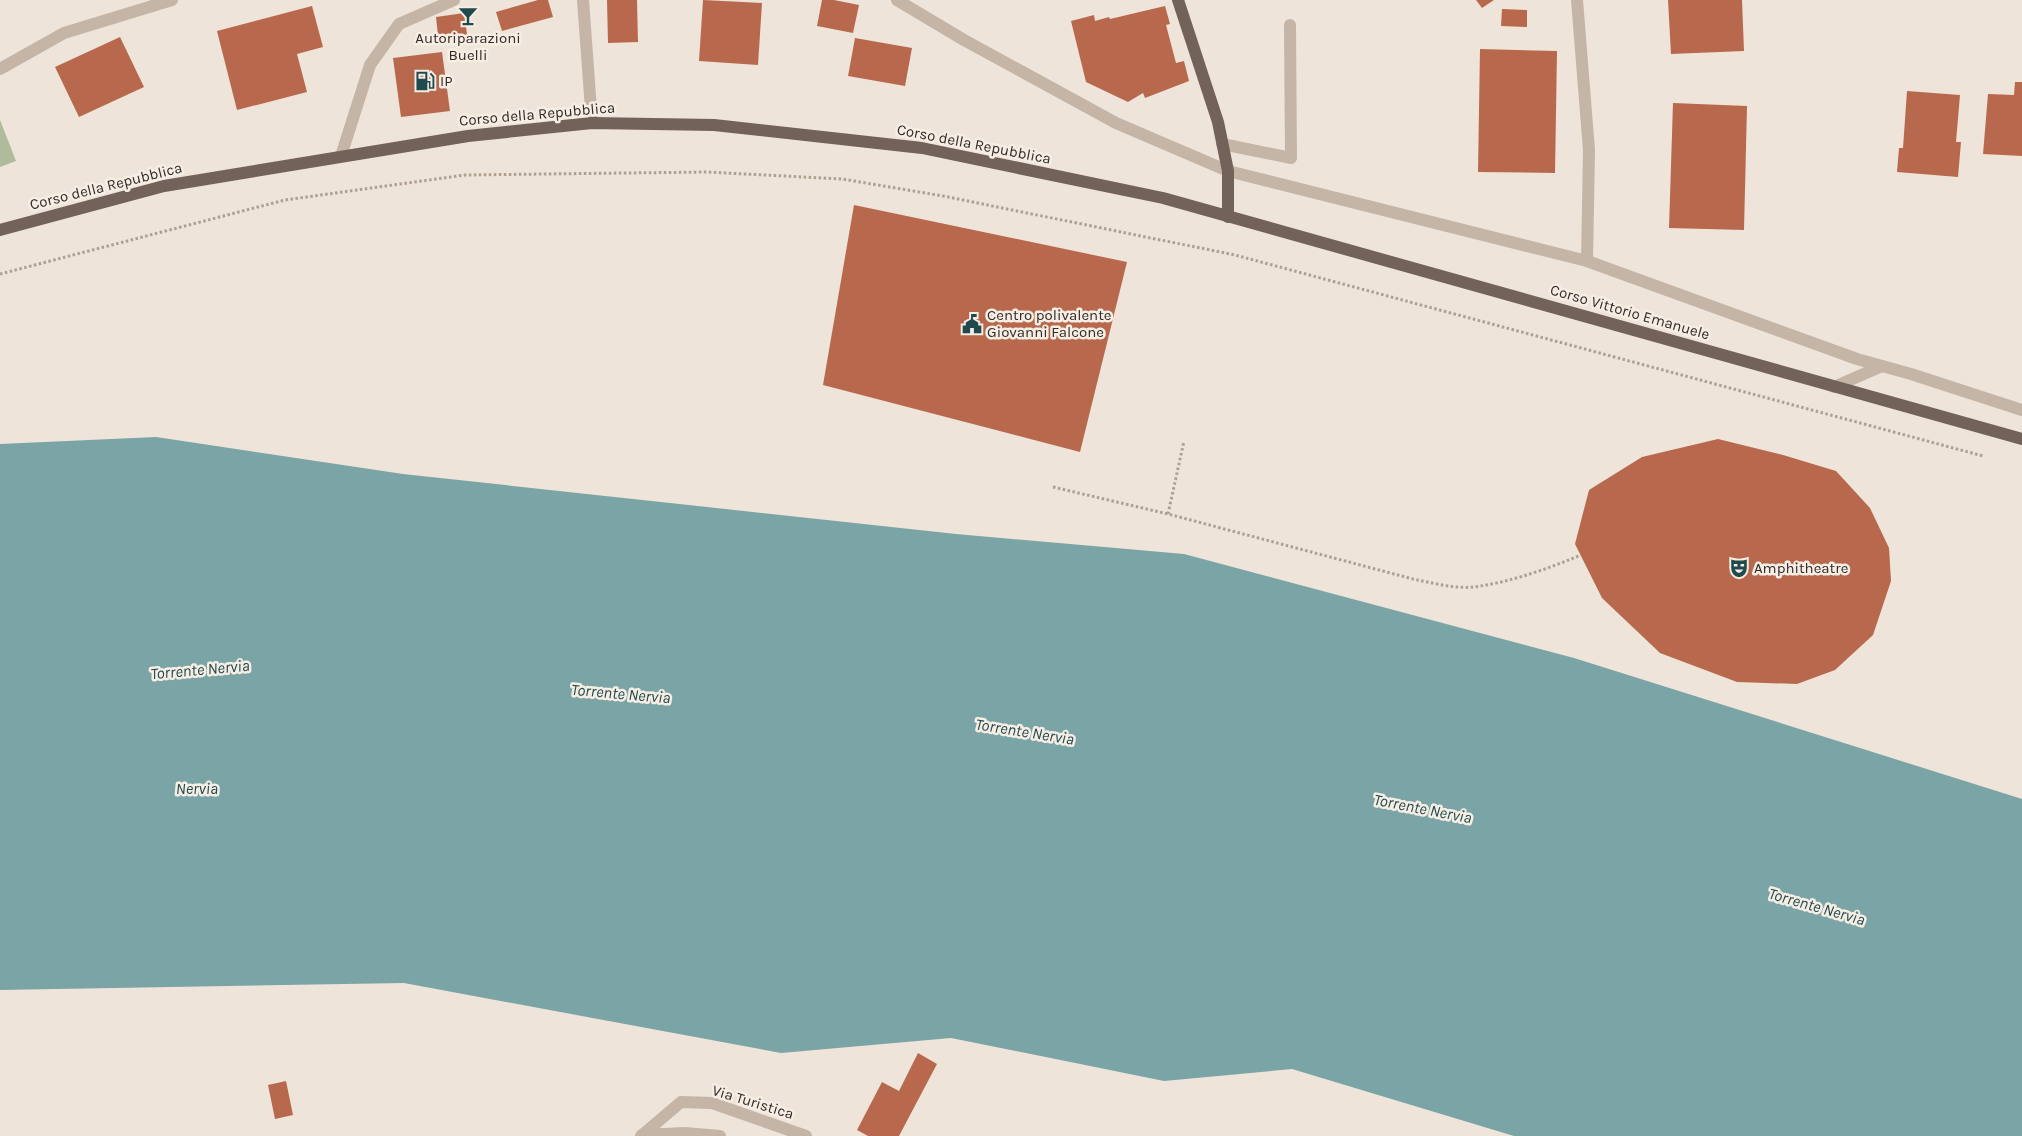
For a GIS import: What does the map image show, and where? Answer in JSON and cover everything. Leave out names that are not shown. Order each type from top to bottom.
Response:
[{"type":"main road","points":[[1178,0],[1218,122],[1228,171],[1228,217]]},
{"type":"main road","name":"Corso della Repubblica","points":[[0,230],[164,186],[468,136],[592,123],[714,125],[922,148],[1163,198],[1228,217]]},
{"type":"main road","name":"Corso Vittorio Emanuele","points":[[1228,217],[2022,439]]},
{"type":"street","points":[[0,69],[64,33],[172,0]]},
{"type":"street","points":[[341,156],[370,64],[399,24],[454,0]]},
{"type":"street","points":[[583,0],[592,123]]},
{"type":"street","points":[[897,0],[964,40],[1116,123],[1228,171],[1587,261],[1857,359],[2022,410]]},
{"type":"street","points":[[1578,0],[1589,150],[1587,261]]},
{"type":"street","points":[[1222,144],[1291,158],[1290,25]]},
{"type":"street","points":[[1834,386],[1882,366]]},
{"type":"street","name":"Via Turistica","points":[[642,1136],[681,1102],[712,1103],[806,1136]]},
{"type":"street","name":"Via Turistica","points":[[642,1136],[686,1133],[720,1136]]},
{"type":"path","points":[[0,274],[285,200],[465,175],[707,172],[842,179],[943,196],[1235,255],[1983,456]]},
{"type":"path","points":[[1168,514],[1184,440]]},
{"type":"path","points":[[1054,487],[1168,514],[1413,579],[1449,586],[1473,587],[1508,580],[1550,568],[1581,555]]},
{"type":"green space","points":[[0,120],[16,161],[0,167]]},
{"type":"water","points":[[156,437],[403,474],[956,534],[1184,554],[1574,658],[2022,799],[2022,1136],[1514,1136],[1292,1069],[1164,1081],[951,1038],[781,1053],[404,983],[0,990],[0,444]]},
{"type":"building","points":[[538,0],[548,0],[553,17],[502,31],[496,12]]},
{"type":"building","points":[[607,0],[637,0],[638,42],[608,43]]},
{"type":"building","points":[[703,0],[762,3],[758,65],[699,61]]},
{"type":"building","points":[[822,0],[834,0],[859,5],[853,33],[817,26]]},
{"type":"building","points":[[1476,0],[1494,0],[1482,8]]},
{"type":"building","points":[[1668,0],[1742,0],[1744,51],[1671,54]]},
{"type":"building","points":[[312,6],[323,47],[297,54],[307,92],[237,110],[217,31]]},
{"type":"building","points":[[1165,6],[1170,24],[1166,25],[1176,63],[1184,61],[1189,81],[1145,98],[1143,93],[1128,102],[1086,82],[1071,21],[1094,15],[1095,21],[1109,17],[1110,19]]},
{"type":"building","points":[[1502,9],[1527,10],[1527,27],[1501,26]]},
{"type":"building","points":[[464,13],[468,41],[439,45],[436,17]]},
{"type":"building","points":[[120,37],[144,87],[79,117],[55,67]]},
{"type":"building","points":[[855,38],[912,48],[905,86],[848,76]]},
{"type":"building","points":[[1480,49],[1557,51],[1555,173],[1478,172]]},
{"type":"building","points":[[442,52],[450,111],[401,117],[393,58]]},
{"type":"building","points":[[2015,82],[2022,82],[2022,156],[1983,154],[1988,94],[2014,95]]},
{"type":"building","points":[[1907,91],[1960,95],[1956,142],[1961,142],[1958,177],[1897,172],[1899,148],[1903,148]]},
{"type":"building","points":[[1673,103],[1747,106],[1744,230],[1669,228]]},
{"type":"building","name":"Centro polivalente Giovanni Falcone","points":[[854,205],[1127,262],[1080,452],[823,385]]},
{"type":"building","name":"Amphitheatre","points":[[1718,439],[1783,455],[1836,471],[1870,508],[1889,548],[1891,581],[1873,635],[1835,670],[1797,684],[1737,682],[1660,653],[1602,598],[1575,544],[1589,490],[1642,457]]},
{"type":"building","points":[[918,1053],[937,1064],[899,1136],[868,1136],[857,1130],[882,1082],[899,1091]]},
{"type":"building","points":[[286,1081],[293,1115],[275,1119],[268,1085]]},
{"type":"place","name":"Autoriparazioni Buelli","points":[[468,16]]},
{"type":"place","name":"IP","points":[[425,81]]},
{"type":"place","name":"Centro polivalente Giovanni Falcone","points":[[972,324]]},
{"type":"place","name":"Amphitheatre","points":[[1739,568]]},
{"type":"water label","name":"Torrente Nervia","points":[[200,669]]},
{"type":"water label","name":"Torrente Nervia","points":[[621,693]]},
{"type":"water label","name":"Torrente Nervia","points":[[1025,731]]},
{"type":"water label","name":"Nervia","points":[[197,788]]},
{"type":"water label","name":"Torrente Nervia","points":[[1423,808]]},
{"type":"water label","name":"Torrente Nervia","points":[[1817,906]]}]
